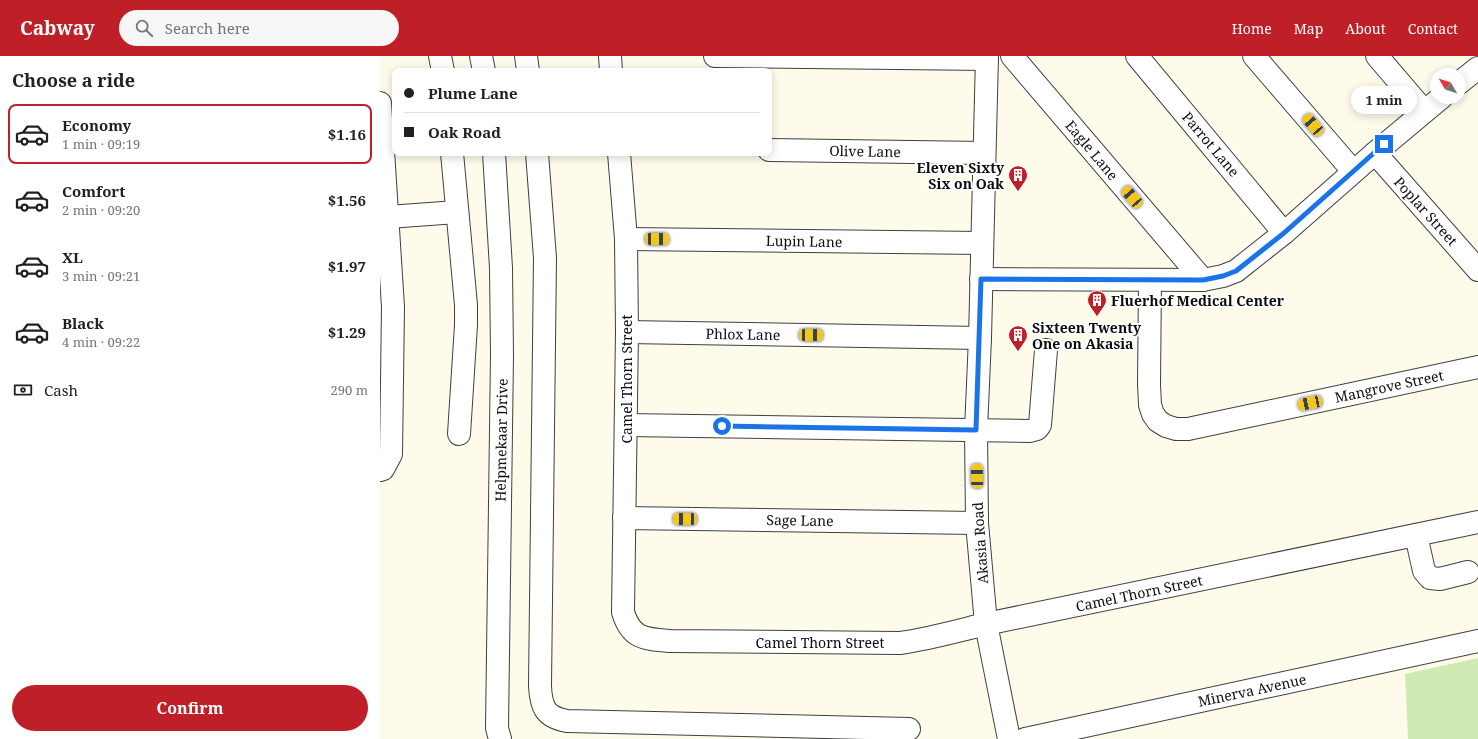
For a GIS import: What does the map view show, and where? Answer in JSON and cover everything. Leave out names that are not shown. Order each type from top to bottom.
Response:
[{"type":"street","points":[[440,56],[442,68]]},
{"type":"street","points":[[481,56],[483,68]]},
{"type":"street","points":[[526,56],[528,68]]},
{"type":"street","points":[[610,56],[611,68]]},
{"type":"street","points":[[715,56],[987,58]]},
{"type":"street","name":"Eagle Lane","points":[[1012,56],[1203,280]]},
{"type":"street","name":"Parrot Lane","points":[[1137,56],[1284,233]]},
{"type":"street","points":[[1254,56],[1353,171]]},
{"type":"street","points":[[1377,56],[1424,111]]},
{"type":"street","name":"Akasia Road","points":[[987,58],[980,338],[976,430],[977,523],[986,624],[1009,739]]},
{"type":"street","points":[[1466,77],[1478,68]]},
{"type":"street","points":[[380,103],[383,179],[388,217],[393,307],[392,454],[380,470]]},
{"type":"street","points":[[981,279],[1203,280],[1223,276],[1236,271],[1284,233],[1353,171],[1433,104]]},
{"type":"street","name":"Olive Lane","points":[[772,150],[984,153]]},
{"type":"street","name":"Poplar Street","points":[[1375,153],[1478,270]]},
{"type":"street","points":[[452,156],[466,316],[460,434]]},
{"type":"street","name":"Helpmekaar Drive","points":[[494,156],[500,260],[502,355],[497,735]]},
{"type":"street","points":[[537,156],[545,258],[540,686],[543,705],[546,712],[552,717],[567,721],[909,729]]},
{"type":"street","name":"Camel Thorn Street","points":[[619,156],[626,239],[627,332],[623,612],[630,629],[642,637],[650,640],[670,641],[900,643],[1478,522]]},
{"type":"street","points":[[388,217],[457,212]]},
{"type":"street","name":"Lupin Lane","points":[[626,239],[982,243]]},
{"type":"street","name":"Mangrove Street","points":[[1150,280],[1150,405],[1153,414],[1158,421],[1166,426],[1176,429],[1188,429],[1478,367]]},
{"type":"street","name":"Phlox Lane","points":[[627,332],[980,338]]},
{"type":"street","points":[[626,425],[1030,431],[1037,429],[1040,425],[1046,350]]},
{"type":"street","name":"Sage Lane","points":[[624,518],[977,523]]},
{"type":"street","points":[[1416,535],[1424,571],[1430,578],[1440,579],[1468,572]]},
{"type":"street","name":"Minerva Avenue","points":[[1025,739],[1478,642]]},
{"type":"green space","points":[[1478,658],[1478,739],[1408,739],[1405,674]]},
{"type":"place","name":"Eleven Sixty Six on Oak","points":[[1018,192]]},
{"type":"place","name":"Fluerhof Medical Center","points":[[1097,317]]},
{"type":"place","name":"Sixteen Twenty One on Akasia","points":[[1018,352]]},
{"type":"route","points":[[722,426],[976,430],[981,279],[1203,280],[1223,276],[1236,271],[1284,233],[1384,144]]}]
